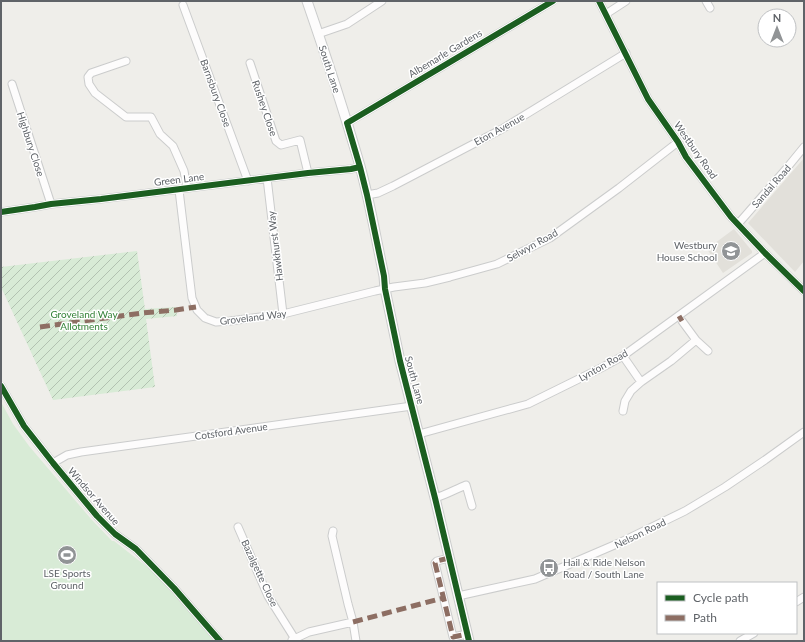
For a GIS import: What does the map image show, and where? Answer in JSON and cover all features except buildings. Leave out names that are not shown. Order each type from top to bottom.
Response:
[{"type":"street","name":"South Lane","points":[[307,1],[360,167],[384,276],[385,289],[400,360],[435,498],[468,637],[453,637],[435,563],[437,561],[449,558]]},
{"type":"street","points":[[318,34],[347,24],[382,1]]},
{"type":"street","name":"Albemarle Gardens","points":[[347,123],[553,1]]},
{"type":"street","name":"Westbury Road","points":[[599,1],[648,99],[691,163],[731,217],[804,291]]},
{"type":"street","points":[[606,14],[626,1]]},
{"type":"street","points":[[706,1],[710,8]]},
{"type":"street","name":"Barnsbury Close","points":[[184,6],[248,181]]},
{"type":"street","name":"Eton Avenue","points":[[367,195],[378,193],[393,186],[502,129],[626,53]]},
{"type":"street","points":[[126,61],[91,73],[88,77],[89,84],[95,93],[126,117],[151,117],[160,134],[173,146],[184,171],[187,188]]},
{"type":"street","name":"Rushey Close","points":[[250,63],[276,141],[281,145],[300,140],[308,173]]},
{"type":"street","name":"Highbury Close","points":[[12,84],[51,204]]},
{"type":"street","name":"Selwyn Road","points":[[385,289],[425,283],[497,264],[550,238],[619,188],[678,142]]},
{"type":"street","name":"Sandal Road","points":[[738,224],[804,147]]},
{"type":"street","name":"Green Lane","points":[[1,212],[51,204],[179,190],[360,167]]},
{"type":"street","name":"Hawkhurst Way","points":[[267,178],[283,314]]},
{"type":"street","name":"Groveland Way","points":[[179,190],[192,298],[197,310],[204,318],[216,322],[283,314],[385,289]]},
{"type":"street","name":"Lynton Road","points":[[419,434],[528,404],[601,368],[623,356],[765,253]]},
{"type":"street","points":[[682,321],[696,340],[708,351]]},
{"type":"street","points":[[623,411],[625,401],[631,391],[696,340]]},
{"type":"street","points":[[623,356],[641,382]]},
{"type":"street","name":"Windsor Avenue","points":[[1,386],[24,426],[97,516],[115,534],[136,549],[174,588],[220,641]]},
{"type":"street","name":"Cotsford Avenue","points":[[53,463],[67,455],[81,452],[412,406]]},
{"type":"street","name":"Nelson Road","points":[[458,596],[535,580],[619,544],[685,511],[726,487],[804,432]]},
{"type":"street","points":[[435,498],[443,496],[466,485],[472,506]]},
{"type":"street","name":"Bazalgette Close","points":[[238,527],[268,596],[293,640]]},
{"type":"street","points":[[333,531],[332,536],[353,622],[356,641]]},
{"type":"street","points":[[293,640],[309,632],[353,622]]},
{"type":"street","points":[[740,641],[752,634]]},
{"type":"shaded area","points":[[804,158],[804,261],[795,272],[748,223]]},
{"type":"shaded area","name":"Westbury House School","points":[[734,229],[752,253],[723,273],[707,249]]},
{"type":"green space","name":"Groveland Way Allotments","points":[[137,251],[145,309],[176,307],[177,316],[146,319],[155,387],[53,400],[1,287],[1,267]]},
{"type":"green space","name":"LSE Sports Ground","points":[[1,402],[13,424],[29,446],[91,519],[112,541],[151,570],[214,641],[1,641]]},
{"type":"marked path","points":[[40,327],[196,307]]},
{"type":"marked path","points":[[679,316],[682,321]]},
{"type":"marked path","points":[[449,558],[437,561],[435,563],[453,637],[467,634]]},
{"type":"marked path","points":[[353,622],[443,598]]},
{"type":"cycle path","points":[[469,641],[435,498],[400,361],[367,195],[347,123],[553,1]]},
{"type":"cycle path","points":[[599,1],[648,99],[678,142],[686,157],[731,217],[804,291]]},
{"type":"cycle path","points":[[1,212],[51,204],[360,167]]},
{"type":"cycle path","points":[[1,386],[24,426],[97,516],[115,534],[136,549],[174,588],[220,641]]},
{"type":"place","name":"Westbury House School","points":[[731,251]]},
{"type":"place","name":"LSE Sports Ground","points":[[67,555]]},
{"type":"place","name":"Hail & Ride Nelson Road / South Lane","points":[[549,568]]}]
